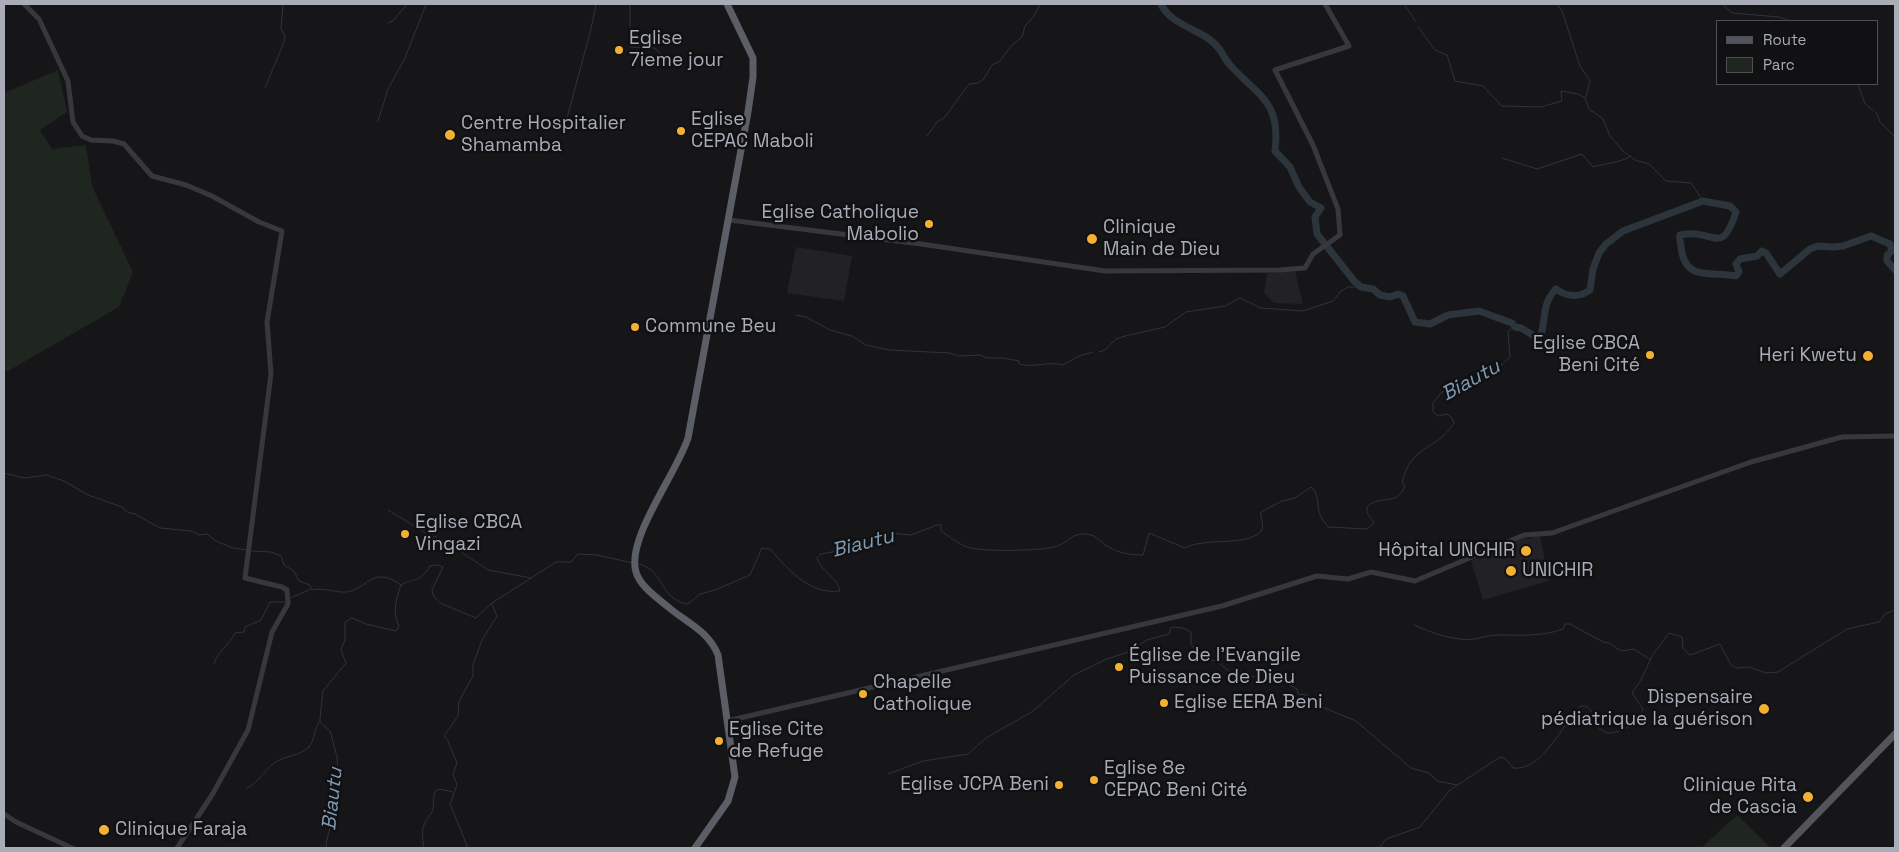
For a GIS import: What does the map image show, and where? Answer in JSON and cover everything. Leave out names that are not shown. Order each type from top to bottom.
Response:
[{"type":"highway","points":[[695,848],[720,815],[733,790],[735,777],[723,685],[714,646],[704,633],[671,610],[646,588],[637,574],[636,563],[644,526],[682,457],[688,438],[754,67],[747,44],[727,4]]},
{"type":"main road","points":[[1784,848],[1895,734]]},
{"type":"street","points":[[24,4],[39,19],[64,72],[70,93],[73,122],[82,136],[91,140],[113,141],[124,144],[152,176],[195,188],[260,222],[282,231],[267,322],[271,374],[245,578],[282,587],[286,590],[288,604],[272,632],[244,739],[212,795],[178,848]]},
{"type":"street","points":[[728,220],[921,244],[1105,271],[1280,270],[1305,268],[1313,254],[1340,236],[1338,209],[1313,145],[1275,70],[1349,46],[1325,4]]},
{"type":"street","points":[[727,721],[787,709],[1123,630],[1198,610],[1222,606],[1317,576],[1348,579],[1371,572],[1414,580],[1524,535],[1552,533],[1751,462],[1841,438],[1895,436]]},
{"type":"street","points":[[4,814],[16,822],[72,848]]},
{"type":"shaded area","points":[[796,247],[852,256],[844,301],[787,293]]},
{"type":"shaded area","points":[[1295,271],[1303,304],[1274,303],[1264,293],[1267,273]]},
{"type":"shaded area","name":"UNICHIR","points":[[1540,536],[1549,581],[1483,600],[1471,561],[1526,537],[1529,539]]},
{"type":"green space","points":[[58,70],[67,112],[40,130],[52,149],[86,145],[92,186],[133,272],[119,307],[8,371],[4,371],[4,93]]},
{"type":"green space","points":[[1737,815],[1771,848],[1701,848]]},
{"type":"waterway","points":[[265,88],[284,42],[285,36],[281,29],[283,4]]},
{"type":"waterway","points":[[388,23],[393,21],[407,4]]},
{"type":"waterway","points":[[378,121],[388,89],[405,58],[426,4]]},
{"type":"waterway","points":[[564,129],[596,4]]},
{"type":"waterway","points":[[630,4],[630,47],[655,48],[663,57]]},
{"type":"waterway","points":[[927,136],[937,122],[945,117],[969,84],[978,83],[983,80],[992,65],[999,62],[1011,46],[1022,37],[1025,26],[1034,16],[1040,4]]},
{"type":"waterway","points":[[1161,4],[1175,20],[1214,43],[1230,65],[1266,101],[1275,121],[1275,151],[1290,167],[1299,187],[1310,202],[1321,208],[1315,217],[1317,234],[1355,282],[1361,287],[1373,289],[1380,295],[1390,297],[1398,294],[1403,296],[1415,322],[1430,324],[1448,315],[1479,311],[1512,323],[1515,327],[1521,328],[1536,337],[1541,335],[1546,305],[1552,294],[1556,289],[1564,294],[1573,296],[1590,290],[1593,269],[1599,253],[1606,244],[1623,231],[1703,201],[1730,206],[1736,212],[1731,226],[1726,234],[1720,238],[1691,234],[1680,235],[1683,258],[1688,266],[1700,273],[1736,276],[1739,272],[1736,264],[1740,259],[1757,256],[1762,251],[1766,253],[1780,274],[1810,249],[1818,246],[1843,246],[1871,236],[1890,244],[1892,251],[1887,255],[1887,261],[1895,270]]},
{"type":"waterway","points":[[1404,4],[1416,22]]},
{"type":"waterway","points":[[1557,4],[1562,11],[1580,66],[1590,81],[1586,97]]},
{"type":"waterway","points":[[1722,4],[1732,13],[1779,17],[1787,20]]},
{"type":"waterway","points":[[1418,27],[1435,50],[1447,55],[1455,81],[1483,86],[1502,106],[1541,107],[1562,101],[1561,91],[1578,94],[1585,98],[1589,109],[1603,119],[1610,136],[1623,151],[1635,160],[1649,164],[1666,181],[1691,183],[1703,201]]},
{"type":"waterway","points":[[1858,85],[1865,104],[1874,111]]},
{"type":"waterway","points":[[1876,112],[1880,122],[1895,137]]},
{"type":"waterway","points":[[1502,158],[1537,169],[1582,154],[1593,167],[1618,162],[1631,156]]},
{"type":"waterway","points":[[1099,352],[1105,350],[1116,339],[1165,327],[1186,312],[1225,306],[1240,298],[1261,308],[1303,311],[1333,301],[1341,291],[1348,287],[1361,287]]},
{"type":"waterway","points":[[796,315],[806,317],[830,330],[852,336],[866,345],[889,350],[950,353],[958,356],[980,355],[987,358],[1019,361],[1019,364],[1024,365],[1063,365],[1079,356],[1093,352]]},
{"type":"waterway","name":"Biautu","points":[[639,564],[654,573],[672,597],[688,604],[700,594],[715,590],[750,575],[762,548],[770,549],[784,565],[809,585],[829,591],[840,591],[836,581],[822,567],[817,558],[821,554],[842,550],[891,533],[911,535],[941,525],[941,531],[957,542],[967,547],[984,550],[1054,547],[1076,535],[1088,534],[1115,550],[1143,555],[1149,533],[1185,548],[1203,543],[1236,541],[1255,536],[1262,529],[1261,512],[1282,501],[1295,498],[1311,487],[1316,493],[1321,517],[1328,527],[1367,529],[1374,523],[1367,513],[1367,507],[1372,503],[1397,497],[1405,486],[1402,482],[1406,469],[1412,460],[1440,439],[1454,423],[1447,414],[1438,416],[1433,412],[1433,403],[1442,392],[1479,380],[1503,364],[1510,357],[1508,331],[1515,327]]},
{"type":"waterway","points":[[4,473],[24,478],[47,475],[64,481],[88,495],[122,507],[127,512],[135,514],[160,528],[192,531],[199,535],[207,534],[216,541],[233,548],[247,550]]},
{"type":"waterway","points":[[388,510],[432,537],[437,537]]},
{"type":"waterway","points":[[440,538],[488,570],[531,578]]},
{"type":"waterway","points":[[251,551],[271,552],[281,556],[284,565],[294,571],[299,581],[310,585],[311,590],[321,589],[346,592],[376,577],[391,579],[401,585]]},
{"type":"waterway","name":"Biautu","points":[[327,848],[326,843],[334,813],[332,800],[339,785],[337,757],[330,731],[320,722],[320,718],[323,691],[346,663],[341,650],[345,640],[345,622],[352,618],[366,624],[396,631],[399,626],[396,606],[401,585],[424,575],[430,566],[438,565],[443,567],[432,590],[433,595],[440,603],[476,618],[492,603],[556,562],[571,562],[578,554],[597,555],[633,563]]},
{"type":"waterway","points":[[290,598],[309,590]]},
{"type":"waterway","points":[[214,664],[218,655],[235,633],[244,632],[245,627],[261,620],[270,602],[285,602]]},
{"type":"waterway","points":[[468,848],[450,804],[457,785],[453,774],[457,763],[444,736],[458,716],[459,701],[473,676],[473,665],[482,640],[497,616],[492,604]]},
{"type":"waterway","points":[[1379,848],[1386,839],[1420,827],[1450,790],[1500,757],[1505,758],[1513,768],[1524,767],[1543,755],[1581,706],[1591,710],[1597,726],[1607,733],[1613,733],[1629,727],[1638,719],[1643,709],[1632,693],[1641,680],[1652,656],[1669,633],[1682,637],[1683,648],[1690,655],[1720,644],[1731,665],[1737,668],[1749,667],[1766,673],[1778,672],[1847,629],[1879,622],[1885,614],[1895,610]]},
{"type":"waterway","points":[[1414,625],[1443,636],[1467,640],[1494,635],[1530,635],[1555,632],[1563,629],[1565,624],[1570,624],[1621,651],[1634,649],[1649,659]]},
{"type":"waterway","points":[[888,774],[923,761],[968,754],[986,738],[1033,711],[1074,675],[1107,659],[1128,652],[1147,640],[1169,634],[1171,627],[1183,628],[1191,632],[1191,643],[1199,658],[1217,661],[1230,672],[1248,672],[1251,676],[1284,682],[1297,689],[1298,694],[1307,695],[1322,707],[1356,721],[1411,768],[1429,773],[1437,781],[1457,785]]},
{"type":"waterway","points":[[247,788],[255,783],[277,761],[309,747],[319,722]]},
{"type":"waterway","points":[[424,848],[423,829],[433,810],[435,792],[440,789],[452,792]]},
{"type":"place","name":"Eglise 7ieme jour","points":[[619,50]]},
{"type":"place","name":"Eglise CEPAC Maboli","points":[[681,131]]},
{"type":"place","name":"Centre Hospitalier Shamamba","points":[[450,135]]},
{"type":"place","name":"Eglise Catholique Mabolio","points":[[929,224]]},
{"type":"place","name":"Clinique Main de Dieu","points":[[1092,239]]},
{"type":"place","name":"Commune Beu","points":[[635,327]]},
{"type":"place","name":"Eglise CBCA Beni Cité","points":[[1650,355]]},
{"type":"place","name":"Heri Kwetu","points":[[1868,356]]},
{"type":"place","name":"Eglise CBCA Vingazi","points":[[405,534]]},
{"type":"place","name":"Hôpital UNCHIR","points":[[1526,551]]},
{"type":"place","name":"UNICHIR","points":[[1511,571]]},
{"type":"place","name":"Église de l'Evangile Puissance de Dieu","points":[[1119,667]]},
{"type":"place","name":"Chapelle Catholique","points":[[863,694]]},
{"type":"place","name":"Eglise EERA Beni","points":[[1164,703]]},
{"type":"place","name":"Dispensaire pédiatrique la guérison","points":[[1764,709]]},
{"type":"place","name":"Eglise Cite de Refuge","points":[[719,741]]},
{"type":"place","name":"Eglise 8e CEPAC Beni Cité","points":[[1094,780]]},
{"type":"place","name":"Eglise JCPA Beni","points":[[1059,785]]},
{"type":"place","name":"Clinique Rita de Cascia","points":[[1808,797]]},
{"type":"place","name":"Clinique Faraja","points":[[104,830]]}]
